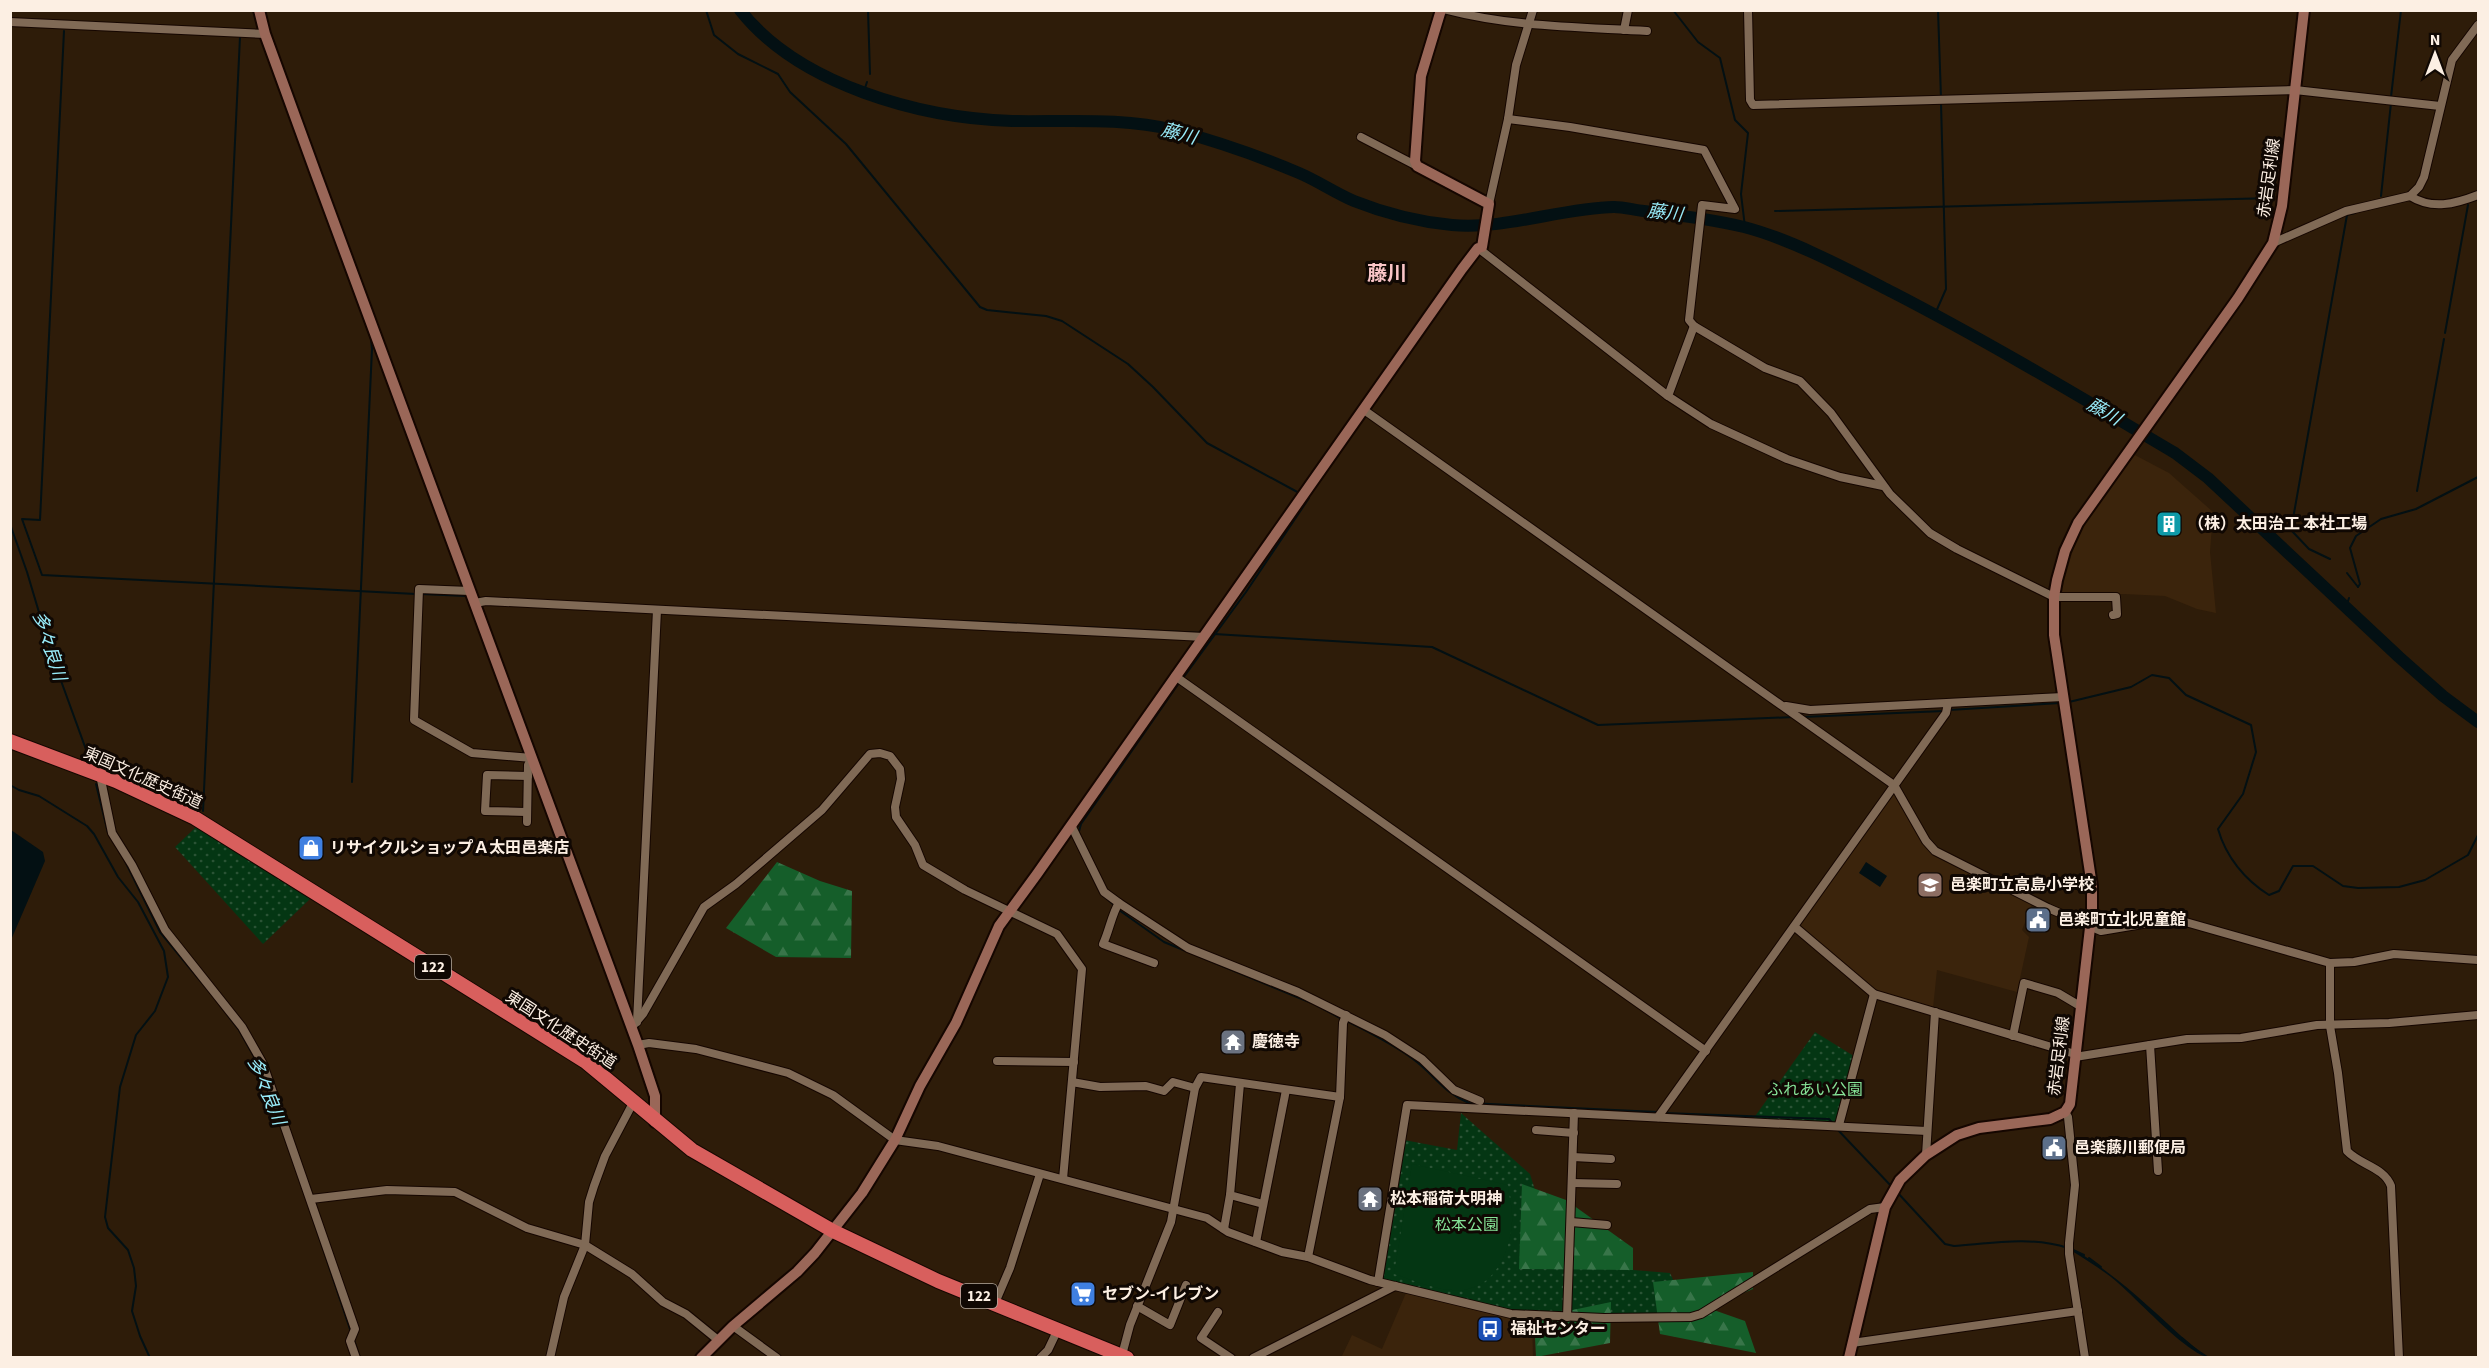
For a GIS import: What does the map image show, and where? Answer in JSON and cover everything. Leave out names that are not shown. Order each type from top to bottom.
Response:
[{"type":"highway","name":"東国文化歴史街道","points":[[10,741],[100,775],[171,805],[195,818],[586,1062],[634,1101],[655,1122],[712,1163],[833,1231],[938,1281],[1124,1356]]},
{"type":"street","points":[[259,10],[265,34],[470,591],[634,1024],[655,1096],[655,1122]]},
{"type":"street","points":[[1417,166],[1415,158],[1421,76],[1441,10]]},
{"type":"street","points":[[1447,10],[1528,23],[1647,31]]},
{"type":"street","points":[[701,1358],[733,1326],[797,1272],[833,1231],[868,1185],[895,1140],[920,1086],[966,1004],[990,943],[1009,910],[1478,248],[1482,247],[1508,119],[1516,65],[1533,10]]},
{"type":"street","points":[[1624,30],[1628,10]]},
{"type":"street","points":[[1748,10],[1750,100],[1753,105],[2295,90],[2440,106]]},
{"type":"street","name":"赤岩足利線","points":[[1849,1358],[1885,1207],[1899,1180],[1926,1155],[1966,1131],[2050,1119],[2065,1112],[2072,1094],[2092,900],[2091,875],[2054,635],[2054,597],[2065,551],[2078,523],[2238,298],[2272,243],[2282,206],[2304,10]]},
{"type":"street","points":[[10,22],[265,34]]},
{"type":"street","points":[[2272,243],[2346,211],[2410,196],[2419,187],[2424,177],[2452,60],[2478,25]]},
{"type":"street","points":[[1508,119],[1704,150],[1735,209],[1702,204],[1689,320],[1694,326],[1765,368],[1800,381],[1831,413],[1890,495],[1930,532],[1957,549],[2054,597],[2116,597],[2116,614],[2113,615]]},
{"type":"street","points":[[1361,137],[1489,204]]},
{"type":"street","points":[[2410,196],[2417,200],[2442,205],[2478,195]]},
{"type":"street","points":[[1478,248],[1668,396],[1712,423],[1767,451],[1840,477],[1883,486]]},
{"type":"street","points":[[1668,396],[1694,326]]},
{"type":"street","points":[[1364,410],[1894,785],[1926,842],[1935,851],[2101,931],[2169,920],[2182,921],[2330,963],[2354,962],[2394,954],[2478,960]]},
{"type":"street","points":[[470,591],[419,590],[414,720],[472,753],[532,758]]},
{"type":"street","points":[[475,603],[486,601],[1204,637]]},
{"type":"street","points":[[634,1024],[657,610]]},
{"type":"street","points":[[1175,676],[1706,1052]]},
{"type":"street","points":[[1787,708],[1809,710],[1948,703],[2063,701]]},
{"type":"street","points":[[1659,1117],[1946,713],[1948,703]]},
{"type":"street","points":[[634,1024],[704,907],[745,876],[822,810],[870,754],[880,753],[890,756],[900,769],[895,807],[896,817],[915,845],[923,865],[965,890],[1057,934],[1082,969],[1063,1179]]},
{"type":"street","points":[[527,822],[528,765],[532,758]]},
{"type":"street","points":[[100,775],[112,833],[132,865],[165,930],[242,1027],[263,1064],[355,1329],[350,1341],[356,1358]]},
{"type":"street","points":[[526,812],[485,811],[487,775],[528,776]]},
{"type":"street","points":[[1071,825],[1104,892],[1119,903],[1188,948],[1298,992],[1404,1046],[1422,1059],[1460,1094],[1480,1101]]},
{"type":"street","points":[[1119,903],[1103,944],[1154,963]]},
{"type":"street","points":[[1795,927],[1875,994],[2075,1056],[2187,1039],[2241,1038],[2317,1025],[2389,1023],[2478,1015]]},
{"type":"street","points":[[2330,963],[2330,1026],[2347,1151],[2359,1161],[2382,1173],[2391,1186],[2399,1358]]},
{"type":"street","points":[[2013,1036],[2024,983],[2058,993],[2080,1006]]},
{"type":"street","points":[[1839,1125],[1875,994]]},
{"type":"street","points":[[1926,1155],[1935,1012]]},
{"type":"street","points":[[1308,1257],[1340,1097],[1343,1023],[1346,1015]]},
{"type":"street","points":[[639,1045],[650,1043],[696,1049],[788,1073],[833,1095],[895,1140],[938,1146],[1207,1218],[1224,1229],[1256,1242],[1308,1257],[1377,1282],[1511,1314],[1567,1317],[1692,1317],[1701,1314],[1870,1209],[1885,1207]]},
{"type":"street","points":[[2150,1045],[2158,1171]]},
{"type":"street","points":[[997,1061],[1074,1062]]},
{"type":"street","points":[[1124,1356],[1137,1306],[1171,1222],[1195,1088],[1201,1077],[1340,1097]]},
{"type":"street","points":[[1072,1082],[1100,1087],[1146,1086],[1164,1091],[1173,1082],[1195,1088]]},
{"type":"street","points":[[1224,1229],[1230,1195],[1240,1084]]},
{"type":"street","points":[[1256,1242],[1286,1090]]},
{"type":"street","points":[[550,1358],[564,1297],[585,1245],[594,1186],[605,1156],[634,1101]]},
{"type":"street","points":[[1377,1282],[1407,1105],[1927,1131]]},
{"type":"street","points":[[2065,1112],[2068,1117],[2075,1185],[2068,1243],[2085,1358]]},
{"type":"street","points":[[1567,1317],[1574,1113]]},
{"type":"street","points":[[1536,1130],[1574,1133]]},
{"type":"street","points":[[1573,1157],[1611,1159]]},
{"type":"street","points":[[995,1303],[1010,1268],[1040,1174]]},
{"type":"street","points":[[1572,1183],[1617,1184]]},
{"type":"street","points":[[310,1199],[387,1190],[455,1192],[527,1228],[585,1245],[632,1274],[663,1302],[686,1314],[718,1340]]},
{"type":"street","points":[[1230,1195],[1263,1204]]},
{"type":"street","points":[[1571,1222],[1607,1225]]},
{"type":"street","points":[[1137,1306],[1170,1325],[1186,1285]]},
{"type":"street","points":[[1253,1358],[1395,1286]]},
{"type":"street","points":[[1852,1343],[2078,1311]]},
{"type":"street","points":[[1218,1312],[1201,1338],[1231,1358]]},
{"type":"street","points":[[733,1326],[777,1358]]},
{"type":"street","points":[[1041,1358],[1048,1350],[1058,1329]]},
{"type":"shaded area","points":[[2131,453],[2169,473],[2213,512],[2210,552],[2216,613],[2197,609],[2165,596],[2060,595],[2078,532]]},
{"type":"shaded area","name":"邑楽町立高島小学校","points":[[1893,794],[1896,794],[1929,851],[2032,904],[2022,930],[2029,937],[2017,992],[1937,970],[1933,1008],[1876,992],[1800,925]]},
{"type":"shaded area","points":[[11,830],[43,852],[45,861],[11,940]]},
{"type":"shaded area","points":[[1866,862],[1887,876],[1880,887],[1859,873]]},
{"type":"shaded area","points":[[2072,1248],[2120,1282],[2209,1357],[2200,1354],[2174,1335],[2111,1277],[2072,1251]]},
{"type":"shaded area","points":[[1406,1293],[1513,1318],[1532,1319],[1533,1357],[1341,1358],[1352,1335],[1382,1349]]},
{"type":"green space","points":[[196,827],[310,899],[263,944],[175,847]]},
{"type":"green space","points":[[777,862],[820,881],[852,891],[851,958],[776,957],[726,928]]},
{"type":"green space","name":"ふれあい公園","points":[[1815,1032],[1857,1058],[1839,1125],[1751,1122]]},
{"type":"green space","name":"松本公園","points":[[1461,1113],[1530,1174],[1540,1206],[1633,1270],[1670,1273],[1691,1317],[1511,1314],[1379,1282],[1404,1140],[1457,1150]]},
{"type":"green space","points":[[1412,1164],[1508,1185],[1512,1217],[1507,1248],[1496,1270],[1478,1286],[1466,1290],[1445,1289],[1394,1274]]},
{"type":"green space","points":[[1522,1184],[1566,1200],[1633,1248],[1633,1270],[1519,1269]]},
{"type":"green space","points":[[1753,1272],[1753,1289],[1708,1308],[1745,1321],[1756,1353],[1660,1334],[1653,1282]]},
{"type":"green space","points":[[1611,1302],[1610,1343],[1536,1357],[1534,1318]]},
{"type":"waterway","points":[[706,10],[714,35],[738,54],[778,74],[790,92],[846,144],[980,307],[987,310],[1046,316],[1062,321],[1128,364],[1207,443],[1301,494]]},
{"type":"waterway","name":"藤川","points":[[740,10],[765,36],[794,59],[828,77],[901,104],[939,113],[976,118],[1012,121],[1134,123],[1174,130],[1268,161],[1306,176],[1347,198],[1415,219],[1440,224],[1472,226],[1512,222],[1594,208],[1618,207],[1719,222],[1781,239],[1839,265],[1928,311],[2175,453],[2208,478],[2399,657],[2443,696],[2478,722]]},
{"type":"waterway","points":[[868,10],[870,74]]},
{"type":"waterway","points":[[1673,10],[1698,42],[1720,58],[1735,120],[1748,133],[1741,194],[1745,227]]},
{"type":"waterway","points":[[1938,10],[1941,98]]},
{"type":"waterway","points":[[2391,97],[2401,10]]},
{"type":"waterway","points":[[64,31],[40,520],[22,519],[42,575],[416,594]]},
{"type":"waterway","points":[[203,811],[240,37]]},
{"type":"waterway","points":[[864,91],[867,82]]},
{"type":"waterway","points":[[1935,314],[1946,289],[1941,103]]},
{"type":"waterway","points":[[2381,196],[2391,103]]},
{"type":"waterway","points":[[1775,211],[2273,198]]},
{"type":"waterway","points":[[2445,333],[2468,205]]},
{"type":"waterway","points":[[2330,559],[2309,549],[2291,530],[2347,215],[2355,213]]},
{"type":"waterway","points":[[335,240],[371,339],[372,349],[352,782]]},
{"type":"waterway","points":[[2417,491],[2444,339]]},
{"type":"waterway","points":[[2358,587],[2360,584],[2350,548],[2356,536],[2381,519],[2416,509],[2478,477]]},
{"type":"waterway","points":[[1183,678],[1246,592],[1309,498],[1306,497]]},
{"type":"waterway","name":"多々良川","points":[[10,524],[52,656],[92,766]]},
{"type":"waterway","points":[[2347,573],[2358,587]]},
{"type":"waterway","points":[[422,594],[466,596]]},
{"type":"waterway","points":[[2346,607],[2349,598]]},
{"type":"waterway","points":[[963,621],[1203,633]]},
{"type":"waterway","points":[[1214,634],[1432,647],[1598,725],[1794,717]]},
{"type":"waterway","points":[[2069,702],[2131,687],[2152,675],[2169,678],[2186,695],[2251,725],[2256,752],[2243,794],[2218,829],[2231,858],[2244,875],[2269,895],[2279,891],[2293,866],[2313,866],[2343,886],[2358,888],[2399,887],[2425,880],[2468,855],[2478,835]]},
{"type":"waterway","points":[[1078,835],[1081,824],[1179,683]]},
{"type":"waterway","points":[[1949,710],[2060,703]]},
{"type":"waterway","points":[[1802,717],[1944,711]]},
{"type":"waterway","name":"多々良川","points":[[96,784],[108,833],[124,859],[160,932],[213,996]]},
{"type":"waterway","points":[[10,785],[39,796],[87,826],[94,834],[118,877],[138,902],[164,951],[168,977],[155,1011],[136,1035],[120,1087],[105,1217],[108,1228],[128,1250],[134,1268],[136,1286],[132,1311],[150,1358]]},
{"type":"waterway","points":[[1084,859],[1100,892]]},
{"type":"waterway","points":[[1104,896],[1115,906]]},
{"type":"waterway","points":[[1119,910],[1164,942],[1314,1004],[1342,1019]]},
{"type":"waterway","name":"多々良川","points":[[216,1000],[239,1030],[262,1071]]},
{"type":"waterway","points":[[1347,1021],[1405,1054],[1421,1065],[1452,1094],[1469,1103],[1657,1112]]},
{"type":"waterway","points":[[1663,1113],[1829,1119],[1834,1125]]},
{"type":"waterway","points":[[1837,1129],[1893,1188]]},
{"type":"waterway","points":[[1897,1192],[1945,1244],[1954,1246],[2026,1241],[2068,1248]]},
{"type":"waterway","name":"多々良川","points":[[310,1210],[351,1332]]},
{"type":"waterway","points":[[2073,1250],[2084,1255]]},
{"type":"waterway","points":[[2089,1258],[2101,1267]]},
{"type":"waterway","points":[[2182,1338],[2196,1350]]},
{"type":"waterway","name":"多々良川","points":[[354,1340],[360,1358]]},
{"type":"place","name":"（株）太田治工 本社工場","points":[[2169,524]]},
{"type":"place","name":"リサイクルショップＡ太田邑楽店","points":[[311,848]]},
{"type":"place","name":"邑楽町立高島小学校","points":[[1930,885]]},
{"type":"place","name":"邑楽町立北児童館","points":[[2038,920]]},
{"type":"place","name":"慶徳寺","points":[[1233,1042]]},
{"type":"place","name":"邑楽藤川郵便局","points":[[2054,1148]]},
{"type":"place","name":"松本稲荷大明神","points":[[1370,1199]]},
{"type":"place","name":"セブン-イレブン","points":[[1083,1294]]},
{"type":"place","name":"福祉センター","points":[[1490,1329]]},
{"type":"district","name":"藤川","points":[[1387,274]]}]
